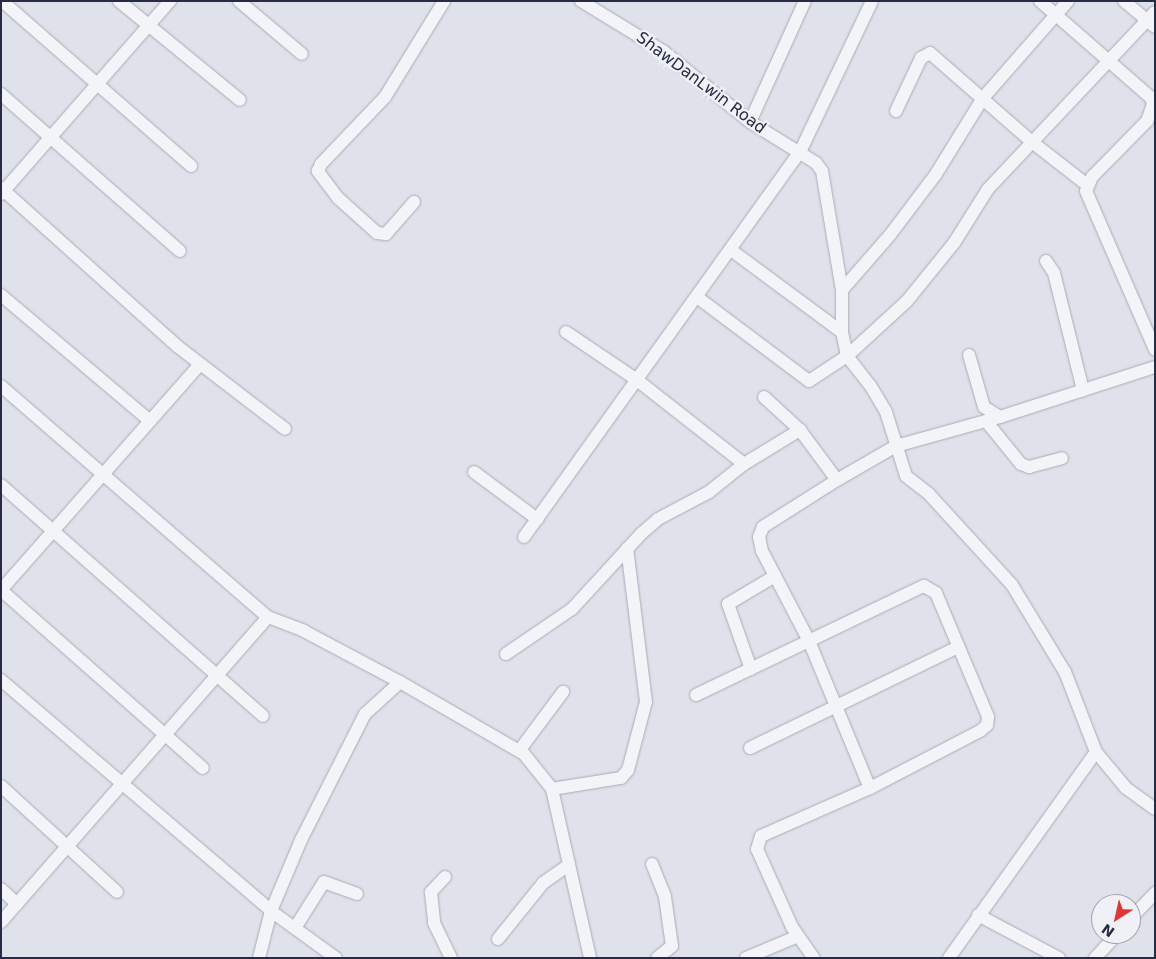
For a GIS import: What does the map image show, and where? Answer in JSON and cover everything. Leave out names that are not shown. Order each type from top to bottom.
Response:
[{"type":"street","points":[[2,1],[191,166]]},
{"type":"street","points":[[120,1],[240,100]]},
{"type":"street","points":[[170,1],[98,85],[2,191],[200,364],[285,429]]},
{"type":"street","points":[[239,1],[302,54]]},
{"type":"street","points":[[414,202],[386,234],[377,233],[338,198],[318,171],[321,164],[385,97],[444,1]]},
{"type":"street","name":"ShawDanLwin Road","points":[[581,1],[663,51],[750,122],[800,152],[822,171],[842,290],[842,332],[847,356],[870,384],[886,412],[906,476],[928,493],[1012,585],[1064,672],[1096,752],[1126,788],[1155,809]]},
{"type":"street","points":[[750,122],[805,1]]},
{"type":"street","points":[[524,537],[800,152],[872,1]]},
{"type":"street","points":[[1040,1],[1151,98],[1154,109],[1087,185]]},
{"type":"street","points":[[842,290],[890,235],[936,174],[983,98],[1068,1]]},
{"type":"street","points":[[697,297],[806,382],[847,356],[907,301],[954,243],[988,189],[1107,61],[1152,20],[1124,1]]},
{"type":"street","points":[[896,111],[926,53],[930,53],[1032,142],[1087,185],[1094,211],[1155,350]]},
{"type":"street","points":[[1,94],[180,251]]},
{"type":"street","points":[[731,250],[842,332]]},
{"type":"street","points":[[1046,261],[1054,273],[1083,390]]},
{"type":"street","points":[[1,295],[150,421]]},
{"type":"street","points":[[566,332],[637,380],[744,464]]},
{"type":"street","points":[[969,356],[984,407],[1000,417]]},
{"type":"street","points":[[200,364],[1,590],[203,768]]},
{"type":"street","points":[[870,788],[809,641],[775,576],[759,537],[764,527],[836,480],[896,446],[1000,417],[1155,367]]},
{"type":"street","points":[[1,386],[268,617],[304,631],[400,682],[519,750],[552,789],[590,958]]},
{"type":"street","points":[[764,397],[800,430],[836,480]]},
{"type":"street","points":[[986,421],[1021,464],[1029,466],[1062,458]]},
{"type":"street","points":[[506,654],[572,609],[627,548],[658,519],[709,492],[744,464],[800,430]]},
{"type":"street","points":[[474,472],[537,519]]},
{"type":"street","points":[[1,485],[263,716]]},
{"type":"street","points":[[552,789],[620,778],[628,770],[646,702],[627,548]]},
{"type":"street","points":[[751,668],[729,614],[728,604],[775,576]]},
{"type":"street","points":[[696,695],[924,586],[936,593],[988,717],[987,724],[980,731],[870,788],[761,836],[758,841],[758,849],[796,936],[814,958]]},
{"type":"street","points":[[1,922],[268,617]]},
{"type":"street","points":[[750,748],[837,708],[958,647]]},
{"type":"street","points":[[1,680],[121,786],[271,911],[336,958]]},
{"type":"street","points":[[259,958],[271,911],[301,840],[365,714],[400,682]]},
{"type":"street","points":[[519,750],[563,692]]},
{"type":"street","points":[[949,958],[1096,752]]},
{"type":"street","points":[[1,786],[69,845],[117,892]]},
{"type":"street","points":[[652,864],[666,897],[672,946],[657,958]]},
{"type":"street","points":[[498,940],[543,883],[569,865]]},
{"type":"street","points":[[445,877],[431,892],[434,923],[451,958]]},
{"type":"street","points":[[295,928],[324,882],[357,894]]},
{"type":"street","points":[[1,889],[17,904]]},
{"type":"street","points":[[1141,908],[1155,893]]},
{"type":"street","points":[[978,915],[1059,958]]},
{"type":"street","points":[[746,958],[796,936]]},
{"type":"street","points":[[1094,958],[1107,944]]}]
